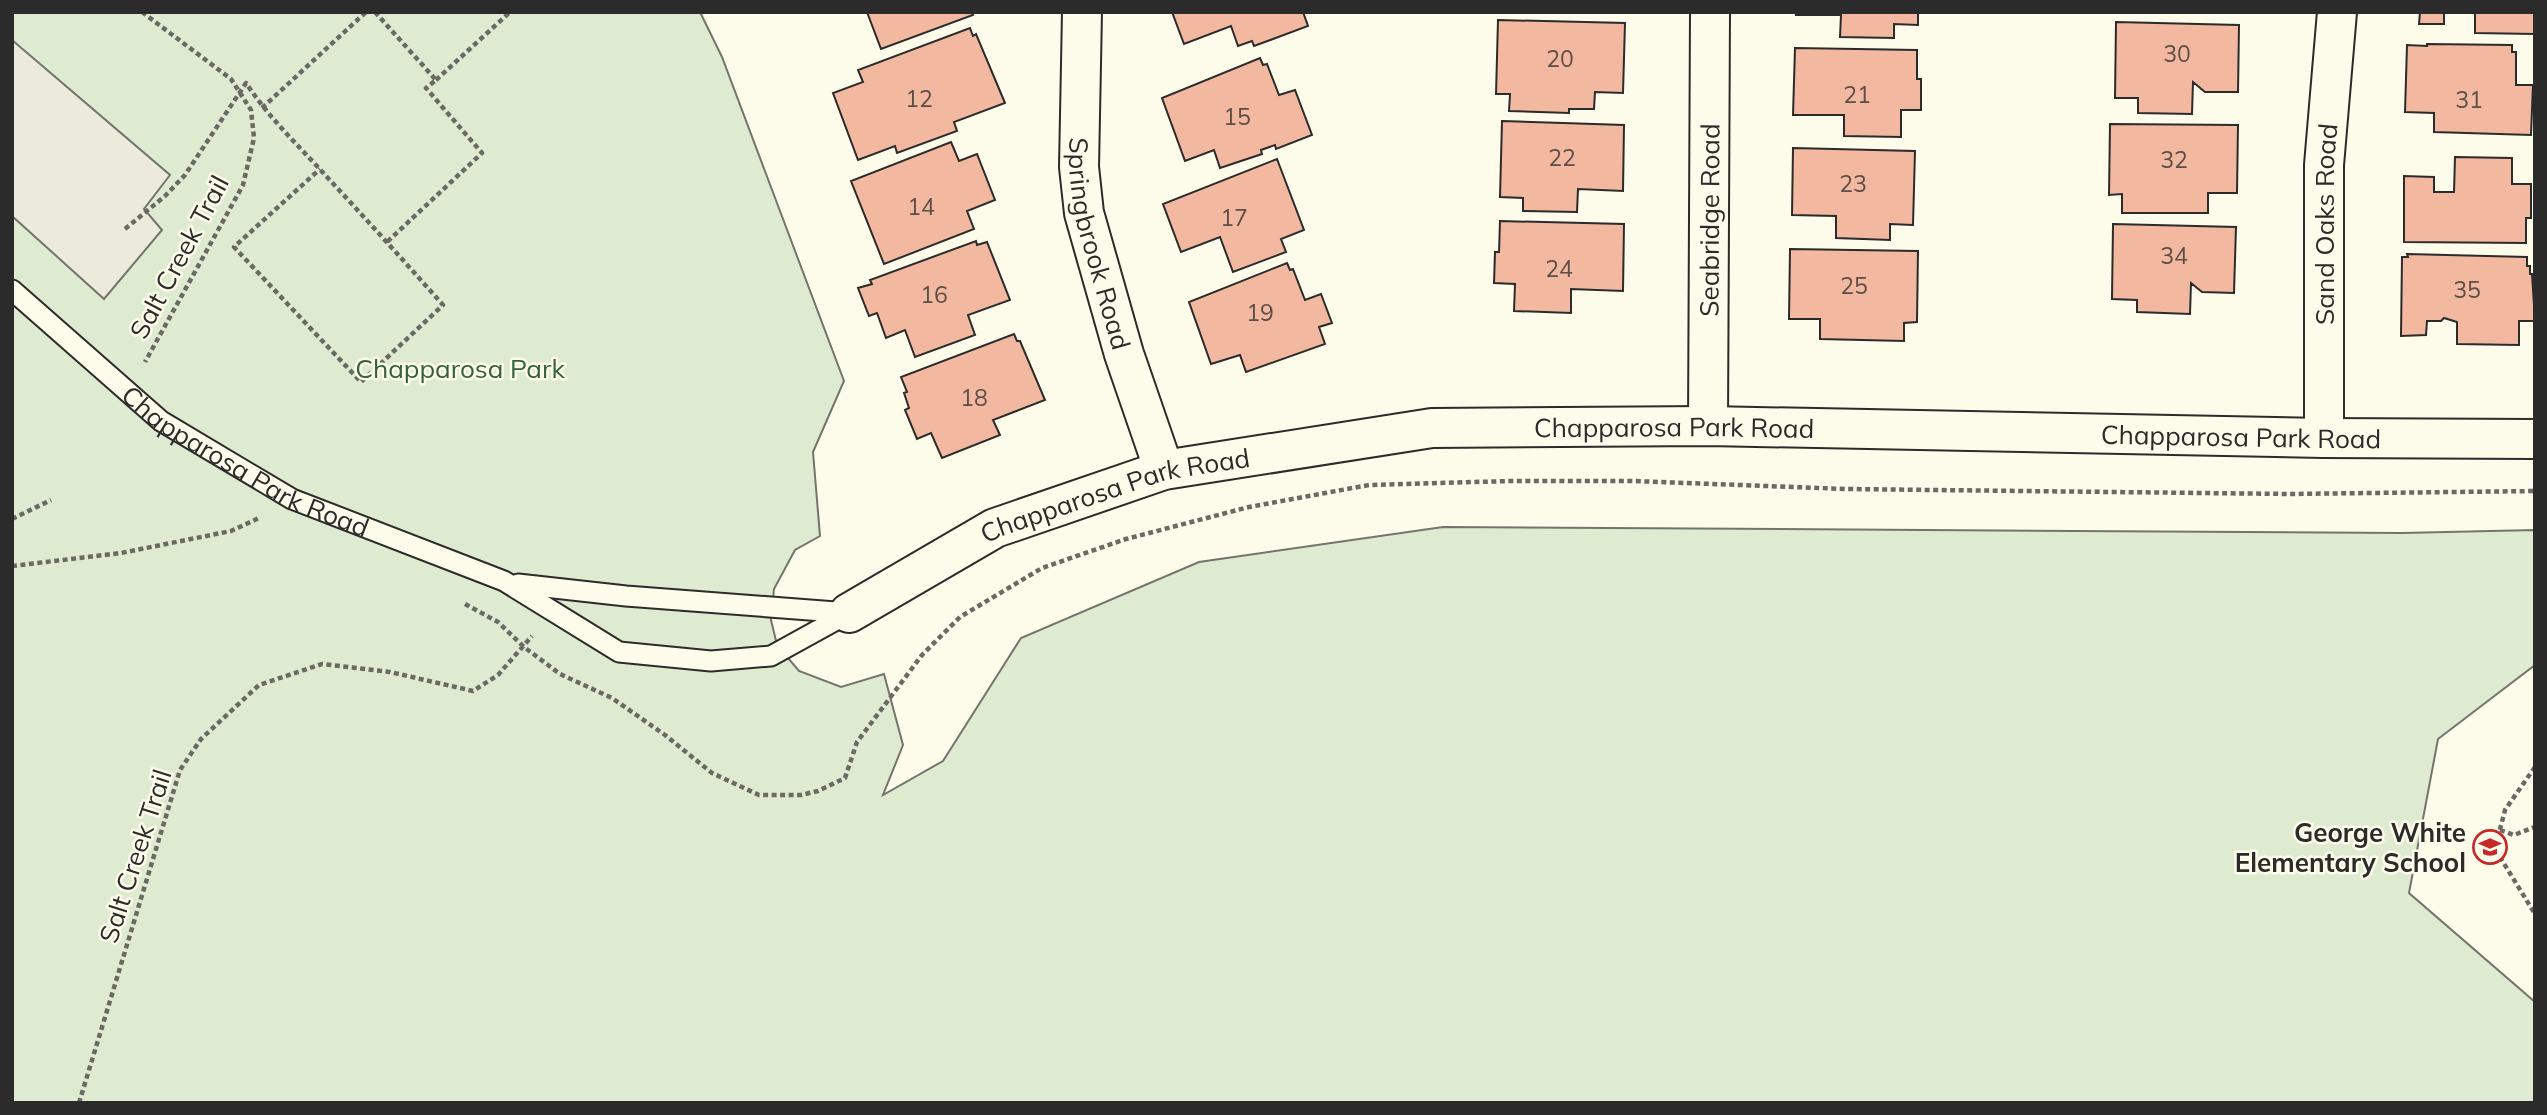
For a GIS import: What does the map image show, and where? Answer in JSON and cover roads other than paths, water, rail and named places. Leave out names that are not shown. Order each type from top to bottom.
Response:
[{"type":"street","name":"Springbrook Road","points":[[1083,12],[1079,167],[1084,214],[1124,354],[1164,470]]},
{"type":"street","name":"Seabridge Road","points":[[1708,426],[1710,12]]},
{"type":"street","name":"Sand Oaks Road","points":[[2324,438],[2324,165],[2337,12]]},
{"type":"street","name":"Chapparosa Park Road","points":[[849,613],[995,528],[1164,470],[1432,428],[1708,426],[2324,438],[2535,439]]},
{"type":"lane","name":"Chapparosa Park Road","points":[[12,290],[160,421],[292,499],[510,584]]},
{"type":"lane","points":[[510,584],[619,652],[711,661],[771,656],[849,613]]},
{"type":"lane","points":[[510,584],[849,613]]},
{"type":"place","name":"George White Elementary School","points":[[2490,847]]},
{"type":"park label","name":"Chapparosa Park","points":[[460,368]]}]
